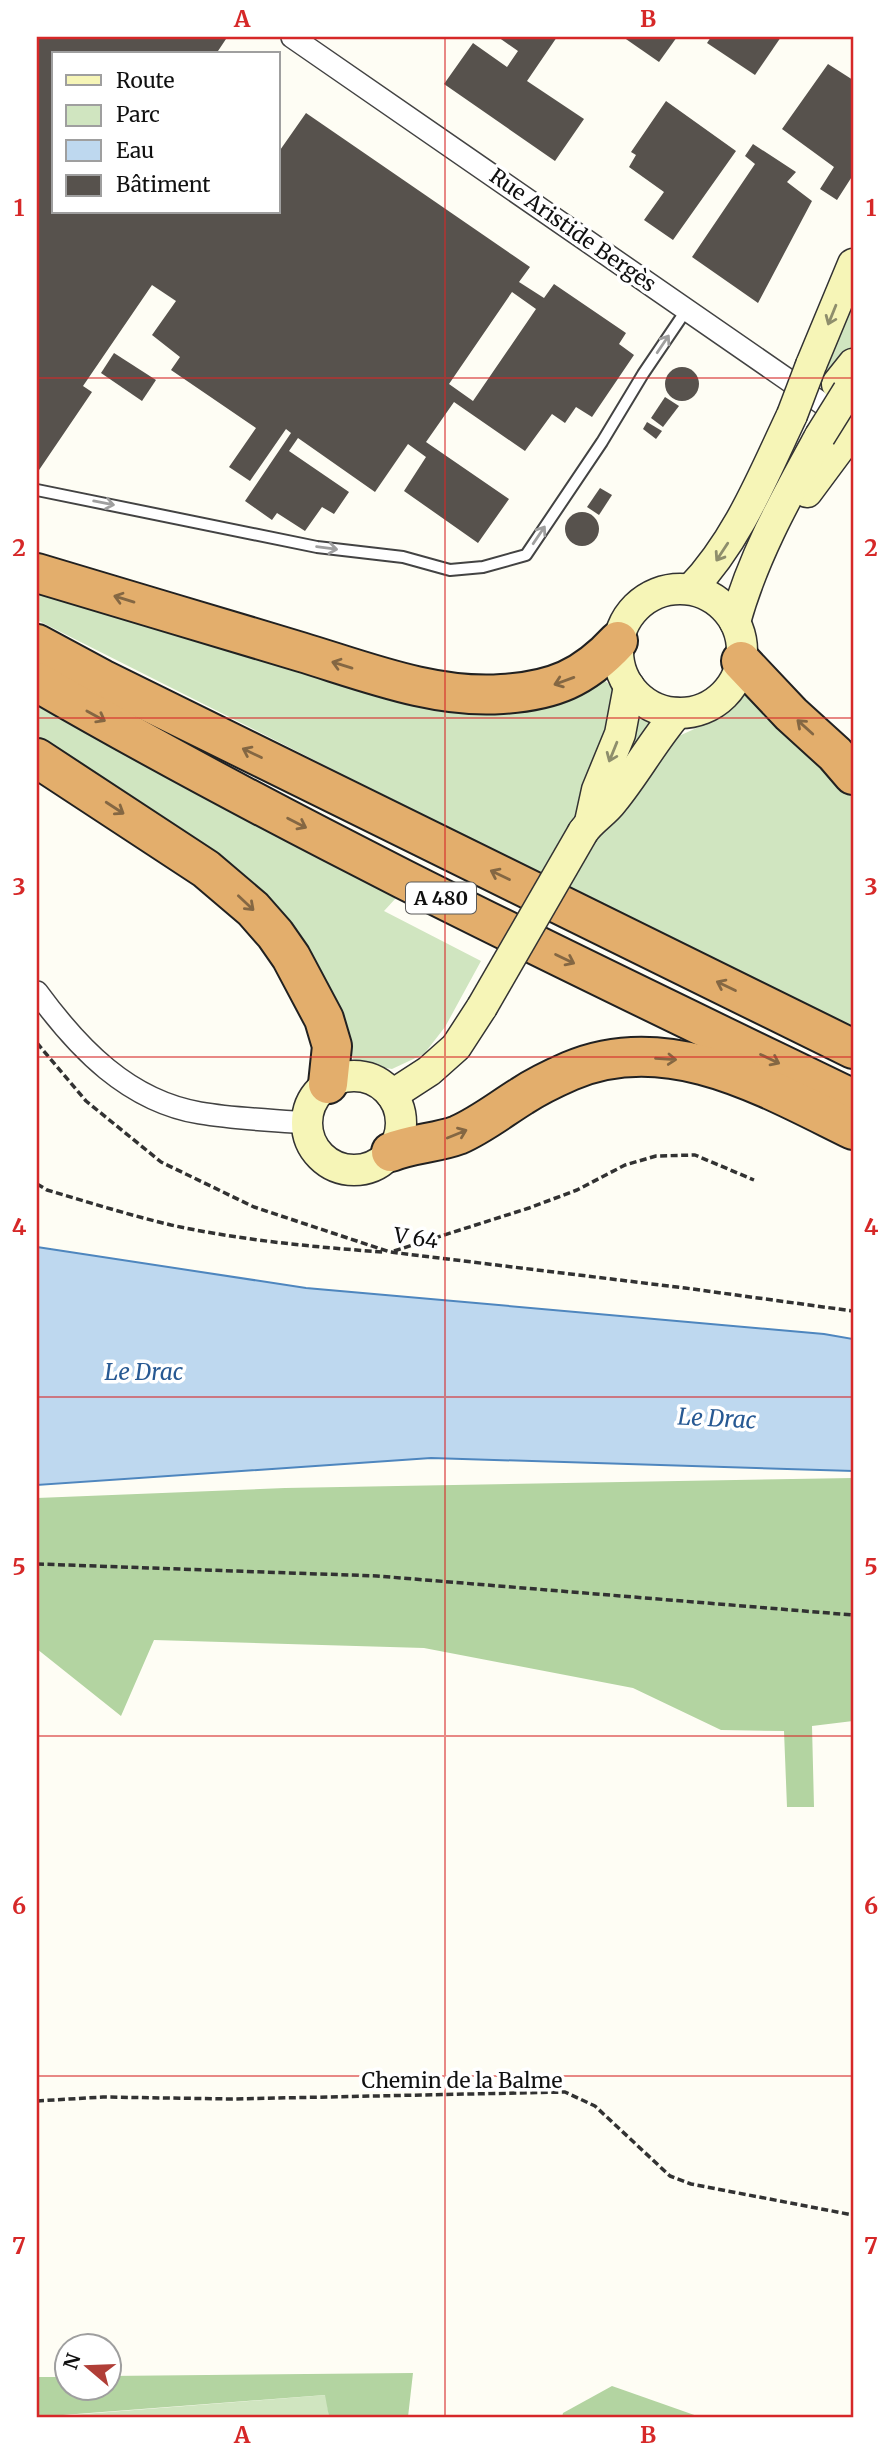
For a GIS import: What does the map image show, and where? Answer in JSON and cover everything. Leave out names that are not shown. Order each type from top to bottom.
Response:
[{"type":"highway","points":[[37,573],[370,673],[449,691],[501,695],[546,687],[579,676],[593,667],[618,641]]},
{"type":"highway","name":"A 480","points":[[37,643],[102,679],[853,1049]]},
{"type":"highway","points":[[741,661],[853,775]]},
{"type":"highway","name":"A 480","points":[[37,682],[214,780],[439,897],[853,1099]]},
{"type":"highway","points":[[37,758],[206,869],[253,909],[291,957],[324,1019],[332,1046],[328,1084]]},
{"type":"highway","points":[[391,1152],[411,1144],[442,1140],[459,1134],[523,1095],[574,1070],[618,1059],[650,1057],[714,1067],[762,1086],[853,1130]]},
{"type":"main road","points":[[827,431],[811,365],[853,264]]},
{"type":"main road","points":[[735,622],[754,562],[788,494],[827,431],[848,380]]},
{"type":"main road","points":[[691,589],[715,564],[747,510],[827,431]]},
{"type":"main road","points":[[691,589],[717,600],[735,622],[741,641],[741,661],[734,682],[719,699],[699,710],[677,713],[650,705],[629,686],[619,665],[618,641],[626,621],[639,603],[658,592],[691,589]]},
{"type":"main road","points":[[392,1096],[429,1071],[456,1047],[482,1007],[586,827],[597,790],[620,734],[629,686]]},
{"type":"main road","points":[[586,827],[611,804],[662,730],[677,713]]},
{"type":"main road","points":[[350,1076],[362,1077],[374,1080],[392,1096],[400,1114],[400,1134],[385,1159],[358,1170],[339,1168],[322,1158],[311,1142],[307,1123],[313,1101],[328,1084],[350,1076]]},
{"type":"street","name":"Rue Aristide Bergès","points":[[292,37],[687,309],[827,431]]},
{"type":"street","points":[[37,992],[64,1028],[108,1072],[154,1099],[199,1113],[307,1123]]},
{"type":"lane","points":[[37,491],[317,547],[402,557],[450,570],[494,564],[526,555],[687,309]]},
{"type":"path","name":"V 64","points":[[37,1043],[86,1101],[161,1162],[254,1207],[390,1252],[685,1287],[853,1311]]},
{"type":"path","points":[[37,1184],[121,1213],[173,1225],[299,1246],[390,1252],[529,1208],[577,1190],[625,1166],[656,1156],[695,1155],[754,1180]]},
{"type":"path","points":[[37,1564],[377,1576],[853,1615]]},
{"type":"path","name":"Chemin de la Balme","points":[[37,2101],[103,2097],[231,2099],[565,2092],[595,2106],[670,2176],[691,2184],[853,2215]]},
{"type":"green space","points":[[853,289],[853,346],[826,385],[813,384]]},
{"type":"green space","points":[[37,579],[373,684],[566,695],[605,681],[681,735],[721,717],[750,686],[853,793],[853,1032],[37,620]]},
{"type":"green space","points":[[37,701],[396,898],[384,911],[481,961],[445,1027],[424,1054],[392,1069],[353,1059],[318,989],[37,748]]},
{"type":"green space","points":[[853,1478],[853,1721],[812,1726],[814,1807],[787,1807],[784,1731],[721,1730],[633,1688],[424,1648],[154,1640],[121,1716],[37,1649],[37,1498],[285,1488]]},
{"type":"green space","points":[[413,2373],[408,2417],[329,2417],[325,2395],[37,2417],[37,2377],[52,2377],[52,2402],[122,2402],[122,2376]]},
{"type":"green space","points":[[612,2386],[700,2417],[562,2417],[563,2413]]},
{"type":"green space","points":[[326,2395],[329,2417],[45,2417]]},
{"type":"water","name":"Le Drac","points":[[37,1247],[306,1288],[824,1334],[853,1339],[853,1471],[431,1458],[37,1485]]},
{"type":"building","points":[[37,37],[226,39],[217,52],[52,52],[52,214],[280,214],[280,150],[306,113],[530,267],[519,282],[544,298],[554,284],[626,333],[619,344],[634,355],[592,417],[576,407],[565,423],[552,414],[525,451],[454,402],[426,442],[509,499],[478,543],[404,491],[426,457],[408,444],[375,492],[298,438],[289,451],[349,492],[334,514],[322,507],[305,531],[277,513],[272,520],[245,501],[291,433],[286,429],[250,481],[229,467],[256,428],[171,370],[180,357],[152,335],[176,301],[152,285],[83,386],[92,392],[37,473]],"holes":[[[512,292],[536,309],[473,401],[449,384]]]},
{"type":"building","points":[[498,37],[557,37],[527,81],[584,119],[555,161],[444,84],[473,43],[507,67],[518,51]]},
{"type":"building","points":[[623,37],[677,37],[659,62]]},
{"type":"building","points":[[711,37],[781,37],[755,75],[707,43]]},
{"type":"building","points":[[828,64],[853,80],[853,175],[837,200],[820,189],[834,167],[782,129]]},
{"type":"building","points":[[666,101],[736,151],[673,240],[644,220],[664,192],[629,167],[636,155],[631,152]]},
{"type":"building","points":[[753,144],[796,172],[787,182],[812,201],[758,303],[692,257],[755,164],[745,156]]},
{"type":"building","points":[[114,353],[156,380],[142,401],[101,373]]},
{"type":"building","points":[[682,367],[694,372],[699,384],[694,396],[682,401],[670,396],[665,384],[670,372]]},
{"type":"building","points":[[665,397],[679,406],[663,427],[651,418]]},
{"type":"building","points":[[647,422],[662,431],[656,439],[643,429]]},
{"type":"building","points":[[600,488],[612,495],[599,515],[587,507]]},
{"type":"building","points":[[582,512],[594,517],[599,529],[594,541],[582,546],[570,541],[565,529],[570,517]]}]
